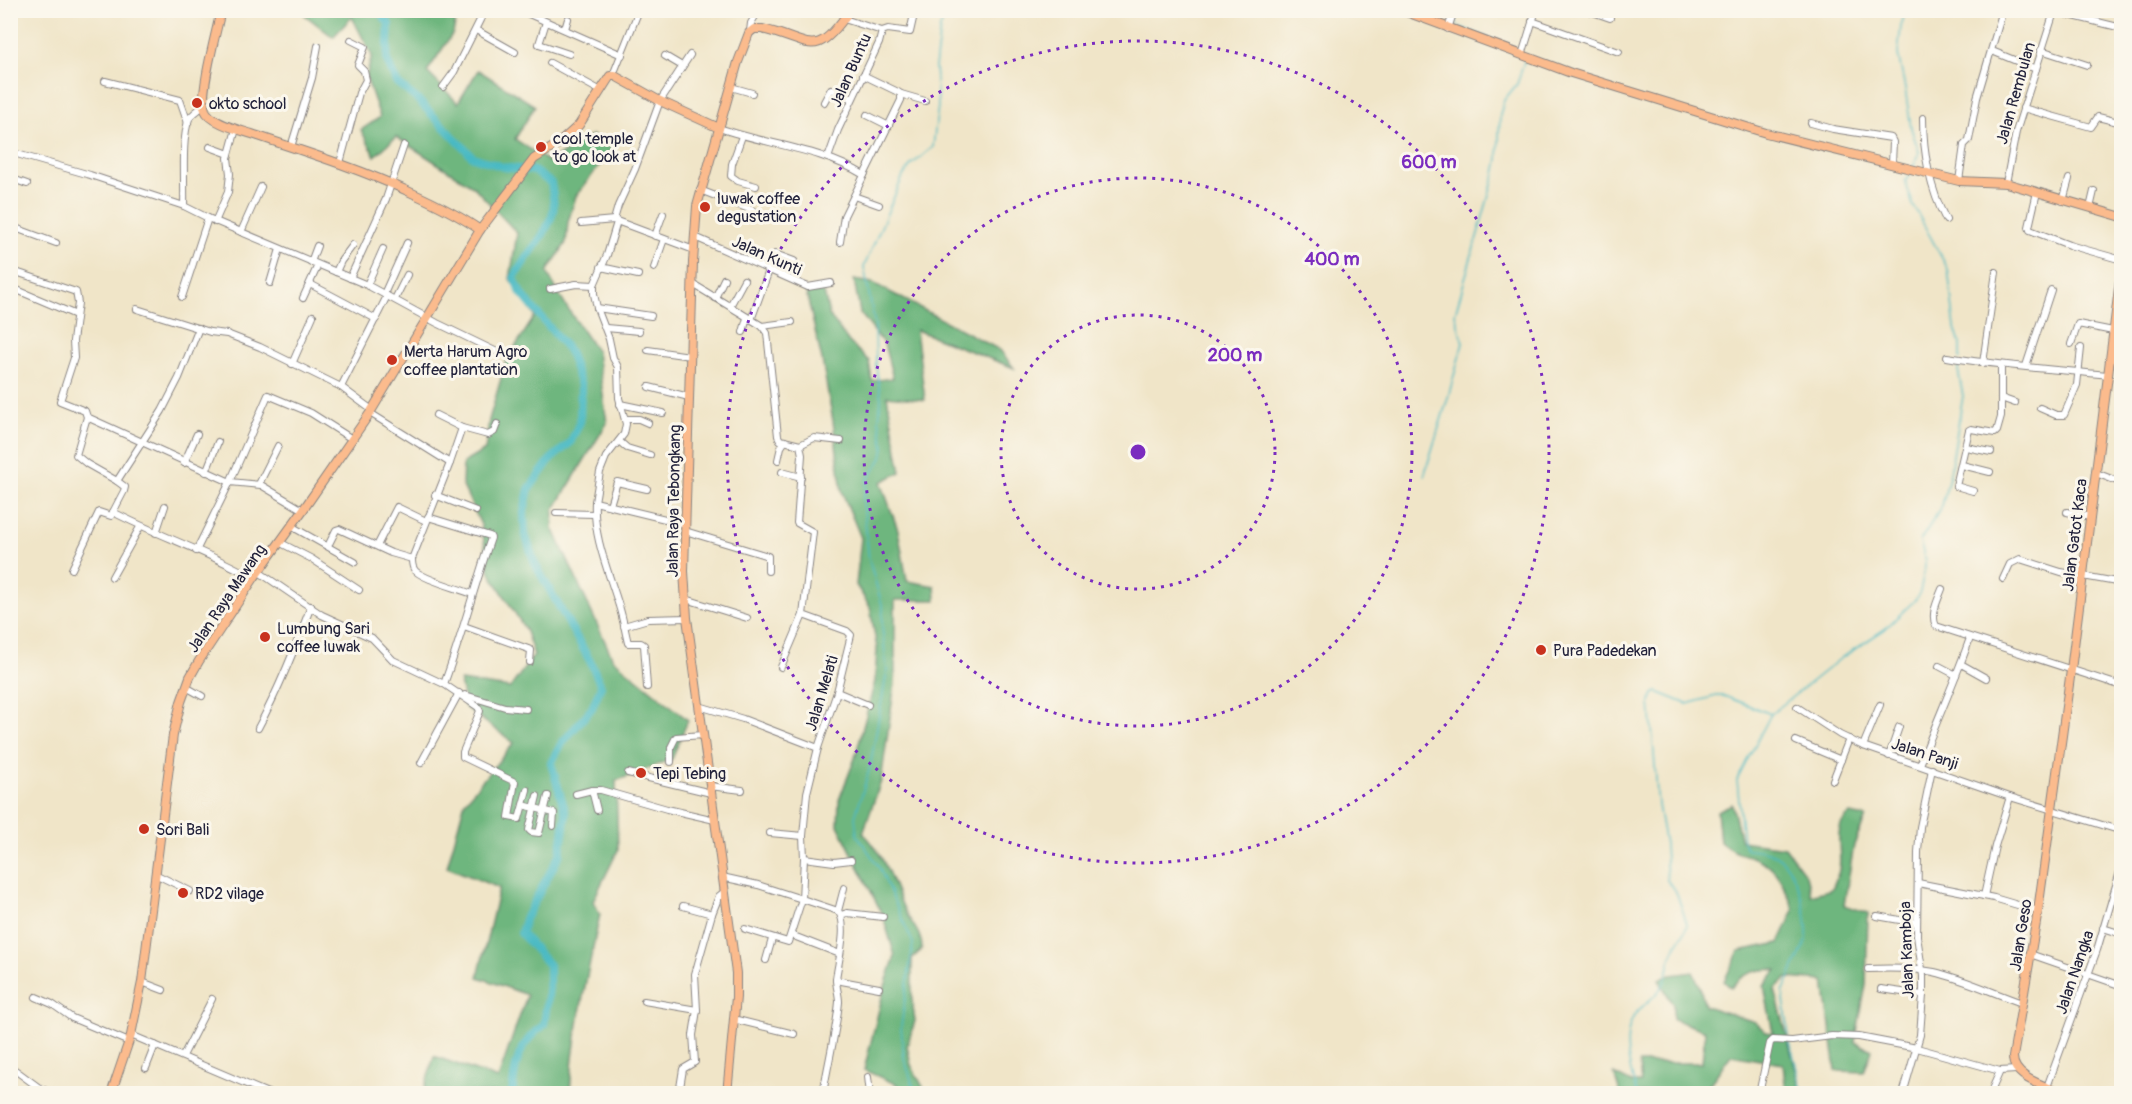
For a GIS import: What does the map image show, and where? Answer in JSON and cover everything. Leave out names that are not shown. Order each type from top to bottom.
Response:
[{"type":"main road","points":[[221,10],[204,90],[205,109],[213,119],[236,129],[340,163],[391,184],[441,206],[465,219],[480,231]]},
{"type":"main road","points":[[750,31],[762,29],[806,44],[817,44],[828,38],[850,10]]},
{"type":"main road","points":[[1401,10],[1626,91],[1740,125],[1959,181],[2006,183],[2121,217]]},
{"type":"main road","name":"Jalan Raya Tebongkang","points":[[726,1094],[736,980],[687,618],[684,571],[694,250],[700,190],[738,62],[750,31]]},
{"type":"main road","points":[[613,75],[660,101],[719,128]]},
{"type":"main road","name":"Jalan Raya Mawang","points":[[111,1094],[130,1038],[142,982],[173,735],[186,687],[199,662],[256,575],[371,412],[480,231],[530,164],[575,130],[610,76],[613,75]]},
{"type":"main road","name":"Jalan Gatot Kaca","points":[[2051,810],[2071,670],[2121,262]]},
{"type":"main road","name":"Jalan Geso","points":[[2014,1067],[2051,810]]},
{"type":"main road","points":[[2014,1067],[2045,1088],[2064,1094]]},
{"type":"street","points":[[443,87],[454,72],[485,10]]},
{"type":"street","points":[[520,10],[622,55]]},
{"type":"street","points":[[750,31],[750,26],[759,10]]},
{"type":"street","points":[[882,31],[888,29],[910,32],[915,10]]},
{"type":"street","points":[[1424,19],[1427,10]]},
{"type":"street","points":[[1522,55],[1536,10]]},
{"type":"street","points":[[1587,10],[1610,18]]},
{"type":"street","points":[[1959,181],[1964,145],[1969,140],[1977,98],[2003,10]]},
{"type":"street","points":[[613,75],[638,11]]},
{"type":"street","points":[[2052,11],[2121,28]]},
{"type":"street","name":"Jalan Rembulan","points":[[2006,183],[2016,132],[2052,11]]},
{"type":"street","points":[[1440,13],[1453,14],[1448,28]]},
{"type":"street","points":[[565,29],[568,19]]},
{"type":"street","name":"Jalan Buntu","points":[[828,158],[852,99],[879,43],[882,31],[844,19]]},
{"type":"street","points":[[1533,21],[1619,52]]},
{"type":"street","points":[[546,22],[539,44],[569,54]]},
{"type":"street","points":[[476,30],[515,52]]},
{"type":"street","points":[[340,163],[359,93],[366,80],[364,71],[358,65],[364,47],[351,40]]},
{"type":"street","points":[[291,147],[312,78],[318,46]]},
{"type":"street","points":[[2042,50],[2087,65]]},
{"type":"street","points":[[1992,51],[2036,69]]},
{"type":"street","points":[[647,687],[644,645],[629,644],[603,560],[594,514],[600,472],[606,457],[626,430],[620,404],[618,367],[597,308],[594,285],[607,255],[618,206],[660,101],[690,55]]},
{"type":"street","points":[[665,56],[682,66]]},
{"type":"street","points":[[550,63],[601,91]]},
{"type":"street","points":[[863,75],[901,94],[925,101]]},
{"type":"street","points":[[105,81],[180,100],[188,123]]},
{"type":"street","points":[[731,87],[752,93]]},
{"type":"street","points":[[824,102],[831,89],[852,99]]},
{"type":"street","points":[[840,242],[844,216],[900,103],[901,94]]},
{"type":"street","points":[[2023,108],[2091,127],[2098,117],[2121,123]]},
{"type":"street","points":[[184,206],[188,123],[190,117],[205,109]]},
{"type":"street","points":[[867,115],[889,126]]},
{"type":"street","points":[[10,139],[15,118]]},
{"type":"street","points":[[1923,118],[1923,141],[1930,174],[1946,220]]},
{"type":"street","points":[[1811,123],[1833,129],[1891,138],[1893,142],[1892,163]]},
{"type":"street","points":[[719,128],[828,158],[864,175]]},
{"type":"street","points":[[215,222],[228,192],[229,154],[236,129]]},
{"type":"street","points":[[742,136],[732,164],[731,176],[738,181],[756,186]]},
{"type":"street","points":[[350,278],[391,184],[404,146]]},
{"type":"street","points":[[210,147],[229,154]]},
{"type":"street","points":[[10,165],[12,153],[90,175],[184,206],[215,222],[367,285],[495,351]]},
{"type":"street","points":[[10,178],[27,184]]},
{"type":"street","points":[[2063,201],[2069,179]]},
{"type":"street","points":[[241,232],[261,187]]},
{"type":"street","points":[[700,190],[775,219]]},
{"type":"street","points":[[2090,208],[2094,191]]},
{"type":"street","points":[[2037,192],[2029,230],[2121,262]]},
{"type":"street","points":[[854,196],[879,206]]},
{"type":"street","points":[[655,236],[663,214]]},
{"type":"street","points":[[182,297],[208,218]]},
{"type":"street","points":[[582,223],[616,221],[694,250]]},
{"type":"street","points":[[10,226],[56,243]]},
{"type":"street","name":"Jalan Kunti","points":[[695,237],[808,287],[831,283]]},
{"type":"street","points":[[654,268],[664,239]]},
{"type":"street","points":[[341,387],[376,318],[407,243]]},
{"type":"street","points":[[336,272],[353,245]]},
{"type":"street","points":[[311,262],[317,246]]},
{"type":"street","points":[[270,283],[280,249]]},
{"type":"street","points":[[367,285],[383,249]]},
{"type":"street","points":[[743,332],[774,254],[794,261]]},
{"type":"street","points":[[303,298],[318,265]]},
{"type":"street","points":[[601,267],[638,275]]},
{"type":"street","points":[[10,270],[75,291],[78,303],[73,365],[60,401],[85,411],[87,417],[76,455],[126,489],[109,516],[99,512],[72,569]]},
{"type":"street","points":[[1983,363],[1996,272]]},
{"type":"street","points":[[395,299],[407,275]]},
{"type":"street","points":[[715,298],[724,279]]},
{"type":"street","points":[[730,306],[744,280]]},
{"type":"street","points":[[310,284],[376,318]]},
{"type":"street","points":[[550,289],[576,284],[594,285]]},
{"type":"street","points":[[693,285],[764,328],[792,322]]},
{"type":"street","points":[[10,287],[76,315]]},
{"type":"street","points":[[2026,366],[2051,290]]},
{"type":"street","points":[[597,308],[651,316]]},
{"type":"street","points":[[137,309],[230,336],[341,387],[371,412],[450,463]]},
{"type":"street","points":[[292,364],[314,316]]},
{"type":"street","points":[[2071,344],[2078,324],[2113,331],[2121,335]]},
{"type":"street","points":[[117,481],[142,443],[179,378],[199,328]]},
{"type":"street","points":[[606,328],[639,332]]},
{"type":"street","points":[[764,328],[780,440],[800,445],[814,438],[841,441]]},
{"type":"street","points":[[2040,408],[2056,415],[2064,415],[2075,391],[2081,348]]},
{"type":"street","points":[[648,350],[690,356]]},
{"type":"street","points":[[1947,357],[1983,363],[2107,375]]},
{"type":"street","points":[[1973,491],[1957,486],[1970,429],[1995,433],[1997,431],[2001,417],[2001,365]]},
{"type":"street","points":[[649,387],[689,397]]},
{"type":"street","points":[[196,551],[230,482],[268,394],[310,413],[352,439]]},
{"type":"street","points":[[2001,398],[2015,403]]},
{"type":"street","points":[[620,404],[663,413]]},
{"type":"street","points":[[436,415],[462,428],[488,435],[494,432],[497,424]]},
{"type":"street","points":[[87,417],[230,482],[259,484],[303,510]]},
{"type":"street","points":[[625,419],[639,419],[648,423]]},
{"type":"street","points":[[462,428],[412,559],[414,570],[418,573],[472,594]]},
{"type":"street","points":[[184,463],[197,434]]},
{"type":"street","points":[[619,441],[627,448],[650,455]]},
{"type":"street","points":[[778,460],[780,447],[784,441]]},
{"type":"street","points":[[206,472],[218,442]]},
{"type":"street","points":[[781,668],[803,615],[813,532],[797,522],[802,455],[800,445]]},
{"type":"street","points":[[259,484],[278,446]]},
{"type":"street","points":[[1966,447],[1991,452]]},
{"type":"street","points":[[1962,465],[1990,472]]},
{"type":"street","points":[[782,472],[801,477]]},
{"type":"street","points":[[2096,473],[2121,483]]},
{"type":"street","points":[[610,505],[616,482],[647,489]]},
{"type":"street","points":[[435,495],[476,511]]},
{"type":"street","points":[[595,502],[686,527],[768,556],[768,571]]},
{"type":"street","points":[[156,532],[165,506]]},
{"type":"street","points":[[377,546],[397,507],[427,519],[490,536],[464,626],[444,684]]},
{"type":"street","points":[[113,512],[140,527],[256,575],[331,620],[372,638],[393,660],[444,684],[478,706],[480,711],[463,757],[515,782],[508,817],[519,819],[527,790]]},
{"type":"street","points":[[2067,512],[2090,517]]},
{"type":"street","points":[[556,513],[594,514]]},
{"type":"street","points":[[291,526],[355,562]]},
{"type":"street","points":[[112,577],[140,527]]},
{"type":"street","points":[[328,546],[338,529],[412,559]]},
{"type":"street","points":[[279,542],[312,559],[359,590]]},
{"type":"street","points":[[2003,579],[2010,564],[2020,559],[2082,576],[2121,583]]},
{"type":"street","points":[[1942,589],[1934,613],[1935,625],[2121,686]]},
{"type":"street","points":[[686,599],[747,618]]},
{"type":"street","points":[[258,728],[292,657],[310,606]]},
{"type":"street","name":"Jalan Melati","points":[[791,935],[802,899],[803,836],[807,793],[818,748],[837,692],[851,634],[803,615]]},
{"type":"street","points":[[624,626],[648,619],[687,618]]},
{"type":"street","points":[[464,626],[531,650],[530,662]]},
{"type":"street","points":[[1920,765],[1970,638]]},
{"type":"street","points":[[1961,664],[1986,678]]},
{"type":"street","points":[[1939,666],[1956,675]]},
{"type":"street","points":[[186,687],[202,696]]},
{"type":"street","points":[[837,692],[868,705]]},
{"type":"street","points":[[460,694],[505,707],[526,709]]},
{"type":"street","points":[[421,763],[460,694]]},
{"type":"street","points":[[1863,746],[1880,705]]},
{"type":"street","points":[[699,706],[743,719],[818,748]]},
{"type":"street","name":"Jalan Panji","points":[[1797,707],[1849,740],[1889,756],[2121,831]]},
{"type":"street","points":[[1889,756],[1899,727]]},
{"type":"street","points":[[671,762],[671,747],[676,737],[703,735]]},
{"type":"street","points":[[1833,780],[1849,740]]},
{"type":"street","points":[[1796,741],[1841,760]]},
{"type":"street","name":"Jalan Kamboja","points":[[1903,1094],[1920,1035],[1923,995],[1917,923],[1920,827],[1932,769]]},
{"type":"street","points":[[628,773],[710,789],[742,790]]},
{"type":"street","points":[[592,790],[597,810]]},
{"type":"street","points":[[576,794],[592,790],[606,790],[667,809],[715,820]]},
{"type":"street","points":[[537,796],[529,830],[539,833],[548,796]]},
{"type":"street","points":[[1984,896],[1995,846],[2010,797]]},
{"type":"street","points":[[523,805],[554,813],[553,826]]},
{"type":"street","points":[[770,834],[803,836]]},
{"type":"street","points":[[804,858],[834,862],[850,860]]},
{"type":"street","name":"Jalan Nangka","points":[[2045,1088],[2088,976],[2121,865]]},
{"type":"street","points":[[155,874],[190,891]]},
{"type":"street","points":[[722,877],[758,885],[839,913],[883,917]]},
{"type":"street","points":[[1918,883],[1984,896],[2038,911]]},
{"type":"street","points":[[823,1094],[837,1023],[839,996],[836,980],[843,934],[839,913],[844,888]]},
{"type":"street","points":[[679,1094],[684,1068],[695,1062],[693,1035],[697,1010],[695,974],[712,914],[719,896],[724,892]]},
{"type":"street","points":[[683,906],[712,914]]},
{"type":"street","points":[[1876,916],[1917,923]]},
{"type":"street","points":[[2103,928],[2121,934]]},
{"type":"street","points":[[745,929],[787,942],[791,935],[840,954]]},
{"type":"street","points":[[766,960],[772,939]]},
{"type":"street","points":[[2030,954],[2121,986]]},
{"type":"street","points":[[1868,969],[1922,971],[1953,977],[2022,1003]]},
{"type":"street","points":[[836,980],[879,988]]},
{"type":"street","points":[[142,982],[163,990]]},
{"type":"street","points":[[1881,989],[1923,995]]},
{"type":"street","points":[[36,997],[52,1004],[72,1018],[155,1045],[255,1091],[269,1093]]},
{"type":"street","points":[[183,1056],[212,999]]},
{"type":"street","points":[[644,1001],[697,1010]]},
{"type":"street","points":[[733,1019],[794,1034]]},
{"type":"street","points":[[1759,1094],[1770,1043],[1773,1040],[1792,1041],[1832,1036],[1859,1037],[1917,1048],[2000,1071],[2014,1067]]},
{"type":"street","points":[[146,1068],[155,1045]]},
{"type":"street","points":[[15,1070],[38,1087],[53,1094]]},
{"type":"street","points":[[1990,1094],[2000,1071]]},
{"type":"street","points":[[868,1077],[870,1094]]},
{"type":"street","points":[[34,1094],[38,1087]]},
{"type":"green space","points":[[302,11],[458,11],[453,33],[427,72],[458,103],[478,70],[535,106],[515,139],[549,162],[592,135],[612,149],[576,196],[568,222],[566,243],[547,272],[564,303],[597,352],[607,423],[554,510],[553,528],[613,659],[688,720],[672,759],[616,781],[618,850],[593,901],[600,914],[578,1026],[570,1093],[423,1093],[434,1056],[498,1079],[527,995],[478,977],[499,888],[447,867],[465,801],[514,743],[465,707],[460,681],[510,688],[534,655],[525,629],[490,573],[481,525],[462,484],[463,463],[485,450],[489,420],[506,361],[535,316],[510,279],[517,233],[474,187],[396,137],[375,156],[361,130],[380,117],[366,77],[372,56],[352,17],[333,37]]},
{"type":"green space","points":[[854,280],[873,283],[1000,350],[1014,368],[916,330],[925,400],[887,396],[901,472],[881,482],[898,530],[907,581],[935,586],[936,600],[895,600],[895,682],[881,781],[863,833],[883,860],[922,943],[922,949],[912,959],[912,1000],[915,1021],[907,1046],[911,1065],[924,1093],[899,1093],[898,1085],[864,1070],[884,989],[895,956],[883,916],[838,825],[839,800],[855,758],[875,681],[877,649],[870,607],[856,585],[861,538],[842,492],[833,421],[806,292],[824,292],[829,315],[849,342],[869,361],[872,381],[893,378],[884,344],[860,313]]},
{"type":"green space","points":[[1732,804],[1741,841],[1785,847],[1806,875],[1811,895],[1832,889],[1839,870],[1839,832],[1844,819],[1850,814],[1866,817],[1854,845],[1844,905],[1868,913],[1866,985],[1855,1042],[1872,1050],[1864,1072],[1836,1071],[1824,981],[1787,978],[1775,990],[1802,1093],[1786,1093],[1783,1064],[1731,1055],[1703,1093],[1620,1093],[1614,1074],[1631,1083],[1641,1083],[1639,1063],[1702,1063],[1705,1031],[1673,1019],[1673,1004],[1659,980],[1665,976],[1693,972],[1705,1006],[1755,1022],[1766,1032],[1773,1033],[1764,986],[1777,970],[1764,970],[1745,975],[1731,988],[1724,981],[1739,951],[1779,943],[1794,910],[1785,888],[1772,869],[1759,860],[1735,852],[1720,842],[1717,811]]},
{"type":"waterway","points":[[379,10],[389,24],[387,61],[397,83],[418,100],[473,157],[503,167],[534,171],[551,183],[554,205],[550,221],[514,278],[521,293],[569,351],[581,386],[580,422],[570,443],[550,460],[529,489],[524,512],[525,534],[535,564],[590,661],[601,686],[592,708],[562,743],[551,763],[566,814],[560,854],[525,919],[521,933],[549,965],[549,988],[544,1025],[528,1039],[519,1055],[512,1094]]},
{"type":"waterway","points":[[916,1094],[904,1058],[901,1027],[913,943],[879,867],[857,835],[855,817],[870,767],[887,671],[882,626],[883,608],[869,560],[863,500],[868,479],[882,458],[884,447],[879,420],[881,399],[876,366],[875,325],[864,267],[903,176],[910,166],[933,147],[938,106],[935,67],[940,28],[945,18],[959,10]]},
{"type":"waterway","points":[[1458,10],[1456,22],[1458,26],[1513,48]]},
{"type":"waterway","points":[[1906,10],[1901,26],[1898,54],[1911,128],[1919,152],[1913,168]]},
{"type":"waterway","points":[[1424,476],[1463,343],[1455,314],[1495,174],[1500,115],[1504,100],[1517,84],[1525,59]]},
{"type":"waterway","points":[[1911,172],[1905,181],[1913,205],[1948,269],[1955,328],[1960,344],[1960,358]]},
{"type":"waterway","points":[[1789,1037],[1783,992],[1807,939],[1803,903],[1794,877],[1787,866],[1779,858],[1767,852],[1747,849],[1743,842],[1737,780],[1771,714],[1841,658],[1885,629],[1916,599],[1920,592],[1925,567],[1920,541],[1942,506],[1950,473],[1963,396],[1958,370],[1959,363]]},
{"type":"waterway","points":[[1637,1094],[1628,1052],[1628,1030],[1637,1012],[1661,989],[1674,949],[1687,924],[1677,894],[1667,880],[1665,844],[1658,805],[1650,702],[1653,694],[1657,692],[1687,704],[1724,696],[1771,714]]},
{"type":"waterway","points":[[1790,1042],[1803,1094]]},
{"type":"place","name":"okto school","points":[[197,103]]},
{"type":"place","name":"cool temple to go look at","points":[[541,147]]},
{"type":"place","name":"luwak coffee degustation","points":[[705,207]]},
{"type":"place","name":"Merta Harum Agro coffee plantation","points":[[392,360]]},
{"type":"place","name":"Lumbung Sari coffee luwak","points":[[265,637]]},
{"type":"place","name":"Pura Padedekan","points":[[1541,650]]},
{"type":"place","name":"Tepi Tebing","points":[[641,773]]},
{"type":"place","name":"Sori Bali","points":[[144,829]]},
{"type":"place","name":"RD2 vilage","points":[[183,893]]}]
